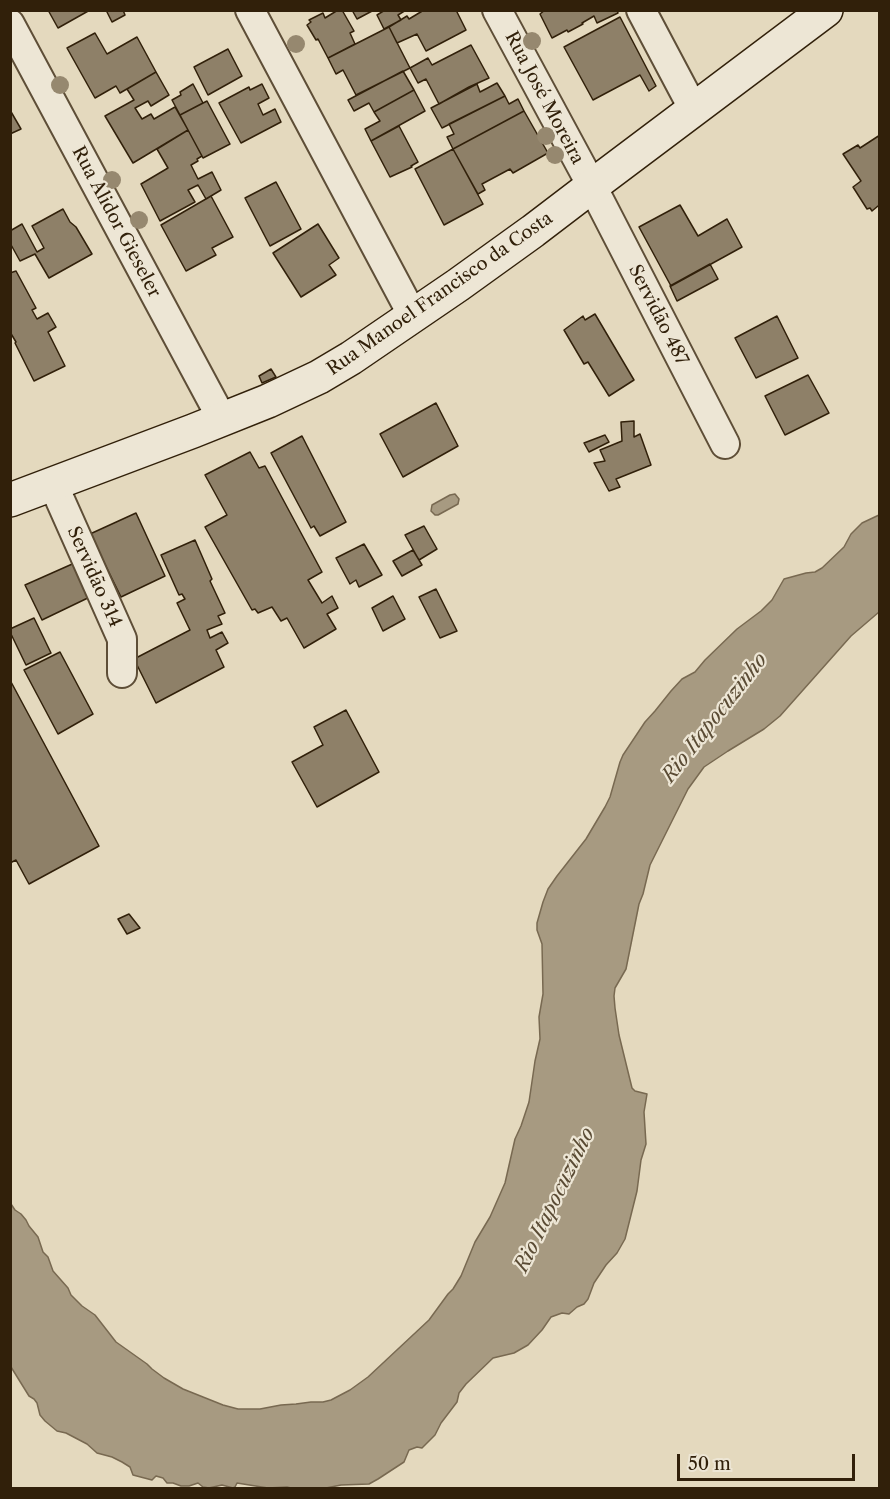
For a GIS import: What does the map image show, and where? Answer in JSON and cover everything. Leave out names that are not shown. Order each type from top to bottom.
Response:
[{"type":"main road","name":"Rua Manoel Francisco da Costa","points":[[10,500],[268,401],[319,377],[351,358],[534,231],[826,10]]},
{"type":"street","points":[[250,10],[413,316]]},
{"type":"street","name":"Rua José Moreira","points":[[497,10],[592,186]]},
{"type":"street","points":[[641,10],[694,110]]},
{"type":"street","name":"Rua Alidor Gieseler","points":[[10,24],[222,419]]},
{"type":"street","name":"Servidão 487","points":[[592,186],[725,444]]},
{"type":"street","name":"Servidão 314","points":[[53,484],[122,639],[122,673]]},
{"type":"water","points":[[455,494],[459,499],[458,504],[438,515],[431,511],[432,505]]},
{"type":"water","name":"Rio Itapocuzinho","points":[[879,515],[879,612],[851,636],[780,716],[764,729],[704,767],[688,789],[650,865],[639,904],[626,969],[615,988],[614,996],[619,1035],[632,1088],[647,1094],[644,1112],[646,1144],[625,1239],[594,1283],[584,1304],[569,1314],[562,1313],[551,1317],[528,1345],[514,1353],[493,1358],[459,1393],[457,1402],[435,1435],[422,1448],[409,1450],[404,1462],[369,1484],[326,1488],[268,1488],[237,1483],[233,1488],[222,1485],[209,1488],[198,1483],[181,1486],[167,1483],[163,1478],[156,1476],[152,1480],[133,1475],[130,1467],[122,1462],[97,1453],[87,1444],[57,1431],[45,1421],[40,1415],[37,1403],[29,1396],[11,1367],[11,1204],[38,1237],[53,1271],[71,1295],[95,1315],[116,1342],[164,1378],[183,1389],[223,1405],[238,1409],[260,1409],[331,1400],[368,1377],[429,1320],[461,1276],[475,1242],[490,1217],[505,1183],[515,1139],[529,1102],[540,1039],[539,1017],[543,994],[542,944],[537,923],[548,889],[586,839],[605,807],[623,755],[645,722],[671,691],[682,679],[695,672],[737,629],[761,611],[772,600],[784,579],[815,572],[822,568],[844,547],[851,534],[862,523]]},
{"type":"building","points":[[48,10],[90,10],[58,28]]},
{"type":"building","points":[[106,10],[123,10],[125,15],[112,22]]},
{"type":"building","points":[[342,10],[354,31],[350,33],[355,44],[328,58],[307,25],[311,22],[309,20],[323,13],[325,18]]},
{"type":"building","points":[[352,10],[374,10],[357,19]]},
{"type":"building","points":[[385,10],[406,10],[398,15],[401,20],[384,29],[377,15]]},
{"type":"building","points":[[424,10],[456,10],[466,30],[426,51],[417,34],[397,43],[389,27],[407,16],[409,19]]},
{"type":"building","points":[[545,10],[617,10],[618,13],[597,23],[594,16],[568,32],[567,30],[552,38],[540,14]]},
{"type":"building","points":[[620,17],[656,86],[649,91],[640,75],[593,100],[564,47]]},
{"type":"building","points":[[389,27],[410,68],[356,95],[343,70],[336,74],[328,58]]},
{"type":"building","points":[[95,33],[107,54],[137,37],[156,72],[120,93],[116,86],[95,98],[67,48]]},
{"type":"building","points":[[471,45],[489,78],[439,104],[426,79],[418,83],[410,68],[428,58],[432,65]]},
{"type":"building","points":[[228,49],[242,76],[208,95],[194,67]]},
{"type":"building","points":[[403,71],[414,90],[374,112],[369,103],[354,111],[348,100]]},
{"type":"building","points":[[156,72],[169,95],[151,106],[148,101],[135,108],[142,119],[151,114],[154,119],[175,107],[188,130],[133,163],[105,116],[134,100],[127,89]]},
{"type":"building","points":[[497,83],[505,96],[442,128],[431,108],[477,84],[480,92]]},
{"type":"building","points":[[193,84],[203,103],[180,115],[172,100]]},
{"type":"building","points":[[262,84],[269,98],[258,104],[263,115],[275,109],[281,122],[241,143],[219,103],[249,87],[250,90]]},
{"type":"building","points":[[414,90],[425,111],[371,141],[365,129],[380,121],[374,112]]},
{"type":"building","points":[[505,96],[509,104],[518,99],[524,111],[453,149],[447,137],[454,134],[449,124]]},
{"type":"building","points":[[207,101],[230,144],[203,158],[180,115]]},
{"type":"building","points":[[10,110],[21,129],[10,134]]},
{"type":"building","points":[[524,111],[548,153],[513,173],[510,169],[482,184],[485,190],[478,194],[453,149]]},
{"type":"building","points":[[399,126],[418,162],[390,177],[371,141]]},
{"type":"building","points":[[188,130],[202,156],[191,165],[198,179],[212,172],[221,190],[206,199],[198,185],[188,190],[195,202],[160,221],[141,184],[168,168],[157,149]]},
{"type":"building","points":[[880,135],[880,208],[878,206],[872,211],[870,208],[867,209],[853,187],[861,181],[843,154],[858,145],[860,148]]},
{"type":"building","points":[[453,149],[483,204],[444,225],[415,169]]},
{"type":"building","points":[[276,182],[301,229],[270,246],[245,198]]},
{"type":"building","points":[[211,196],[233,237],[212,248],[216,255],[186,271],[161,225]]},
{"type":"building","points":[[680,205],[698,236],[727,219],[742,247],[671,286],[639,227]]},
{"type":"building","points":[[63,209],[92,254],[49,278],[35,254],[20,261],[10,243],[10,231],[22,224],[37,252],[44,248],[32,226]]},
{"type":"building","points":[[318,224],[339,258],[329,265],[336,275],[301,297],[273,253]]},
{"type":"building","points":[[710,264],[718,279],[677,301],[670,286]]},
{"type":"building","points":[[16,271],[36,308],[32,310],[37,319],[48,313],[56,327],[48,332],[65,366],[34,381],[10,332],[10,273]]},
{"type":"building","points":[[595,314],[634,380],[609,396],[588,362],[584,364],[564,330],[583,316],[585,320]]},
{"type":"building","points":[[777,316],[798,358],[756,378],[735,338]]},
{"type":"building","points":[[271,369],[276,377],[262,383],[259,376]]},
{"type":"building","points":[[808,375],[829,413],[785,435],[765,396]]},
{"type":"building","points":[[436,403],[458,446],[403,477],[380,434]]},
{"type":"building","points":[[634,421],[634,437],[640,434],[651,465],[616,479],[620,487],[609,491],[594,463],[605,461],[600,450],[622,441],[621,422]]},
{"type":"building","points":[[605,435],[609,442],[589,452],[584,443]]},
{"type":"building","points":[[302,436],[346,522],[320,536],[314,526],[311,528],[271,453]]},
{"type":"building","points":[[250,452],[259,468],[265,466],[322,572],[308,580],[322,603],[332,596],[338,608],[327,614],[336,629],[304,648],[287,618],[281,621],[272,607],[258,613],[255,609],[252,610],[205,527],[227,515],[205,475]]},
{"type":"building","points":[[136,513],[165,576],[121,597],[90,534]]},
{"type":"building","points":[[424,526],[437,549],[419,560],[405,535]]},
{"type":"building","points":[[195,540],[225,613],[218,616],[222,624],[207,630],[210,638],[222,632],[228,643],[216,650],[224,667],[156,703],[134,659],[190,630],[177,603],[185,599],[182,594],[179,595],[161,555]]},
{"type":"building","points":[[364,544],[382,575],[359,587],[356,580],[350,584],[336,558]]},
{"type":"building","points":[[413,550],[422,565],[402,576],[393,561]]},
{"type":"building","points":[[79,561],[94,595],[42,620],[25,585]]},
{"type":"building","points":[[436,589],[457,631],[440,638],[419,597]]},
{"type":"building","points":[[393,596],[405,619],[383,631],[372,608]]},
{"type":"building","points":[[34,618],[51,653],[26,665],[10,629]]},
{"type":"building","points":[[60,652],[93,714],[58,734],[24,670]]},
{"type":"building","points":[[10,680],[99,846],[29,884],[16,860],[10,863]]},
{"type":"building","points":[[346,710],[379,772],[317,807],[292,762],[323,745],[314,727]]},
{"type":"building","points":[[129,914],[140,928],[127,934],[118,919]]}]
